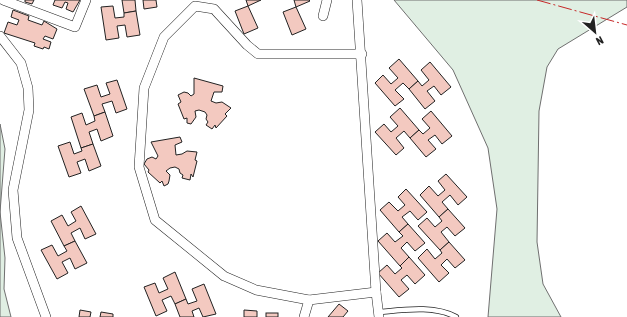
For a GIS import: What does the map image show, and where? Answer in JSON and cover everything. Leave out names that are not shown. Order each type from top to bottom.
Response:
[{"type":"street","points":[[3,0],[75,27],[86,0]]},
{"type":"street","points":[[324,16],[327,0]]},
{"type":"street","points":[[357,0],[362,54],[376,292],[379,314]]},
{"type":"street","points":[[362,54],[258,54],[247,45],[214,9],[195,6],[164,37],[144,88],[139,167],[155,220],[224,276],[256,290],[309,300],[376,292]]},
{"type":"street","points":[[0,36],[21,63],[28,88],[29,110],[13,190],[17,238],[46,317]]},
{"type":"street","points":[[304,317],[309,300]]},
{"type":"lane","points":[[379,314],[423,310],[450,314],[456,317]]},
{"type":"green space","points":[[394,0],[627,0],[627,7],[558,49],[547,67],[539,111],[537,242],[543,284],[561,317],[488,317],[497,209],[488,148],[453,70]]},
{"type":"green space","points":[[0,124],[5,149],[0,212]]},
{"type":"green space","points":[[0,212],[5,258],[4,289],[11,317],[0,317]]},
{"type":"building","points":[[25,0],[34,0],[32,4],[25,2]]},
{"type":"building","points":[[55,0],[80,0],[73,12],[66,9],[68,3],[65,2],[62,8],[53,5]]},
{"type":"building","points":[[122,0],[135,0],[136,11],[124,13]]},
{"type":"building","points":[[143,0],[156,0],[157,7],[144,9]]},
{"type":"building","points":[[246,0],[261,0],[248,6]]},
{"type":"building","points":[[294,0],[309,0],[310,1],[296,7]]},
{"type":"building","points":[[113,6],[115,18],[124,17],[124,13],[136,11],[140,35],[127,37],[125,25],[117,26],[119,38],[106,40],[101,7]]},
{"type":"building","points":[[248,6],[258,28],[244,34],[235,11]]},
{"type":"building","points":[[296,7],[306,29],[292,35],[283,12]]},
{"type":"building","points":[[13,10],[29,16],[28,20],[42,25],[44,21],[57,29],[53,39],[45,36],[43,39],[51,42],[49,49],[34,46],[35,43],[4,33],[8,22],[17,25],[19,20],[11,17]]},
{"type":"building","points":[[399,59],[418,81],[409,89],[403,83],[395,90],[404,99],[395,106],[375,83],[383,75],[391,84],[398,78],[389,68]]},
{"type":"building","points":[[430,62],[451,87],[441,95],[434,86],[427,91],[435,101],[425,109],[409,89],[418,81],[422,86],[429,80],[421,70]]},
{"type":"building","points":[[194,78],[223,86],[222,92],[214,92],[211,101],[216,103],[222,102],[231,108],[225,114],[227,116],[216,128],[215,125],[212,129],[206,125],[208,122],[206,119],[207,115],[205,112],[199,110],[195,111],[196,117],[191,124],[187,123],[187,118],[184,119],[178,104],[181,102],[178,95],[184,92],[191,96],[194,94]]},
{"type":"building","points":[[117,80],[127,109],[116,113],[112,101],[102,104],[105,112],[94,116],[84,89],[97,85],[101,97],[110,94],[106,83]]},
{"type":"building","points":[[400,108],[419,130],[410,138],[404,131],[396,138],[404,148],[396,155],[375,132],[384,124],[391,132],[398,126],[390,117]]},
{"type":"building","points":[[431,111],[452,136],[442,144],[435,135],[428,140],[436,149],[426,157],[410,138],[419,130],[423,134],[430,128],[422,119]]},
{"type":"building","points":[[105,112],[113,136],[101,141],[97,129],[89,132],[93,144],[81,148],[71,117],[82,113],[86,125],[95,121],[94,116]]},
{"type":"building","points":[[180,137],[182,142],[175,145],[176,155],[187,151],[197,152],[195,160],[197,161],[193,177],[191,174],[190,180],[182,178],[183,175],[180,173],[179,169],[175,167],[170,168],[166,171],[170,175],[168,184],[164,186],[162,181],[160,183],[148,172],[149,170],[144,164],[147,159],[152,157],[156,159],[158,156],[151,142]]},
{"type":"building","points":[[70,142],[74,154],[82,151],[81,148],[93,144],[101,166],[89,171],[85,159],[77,162],[81,173],[69,177],[58,146]]},
{"type":"building","points":[[446,174],[467,197],[458,205],[450,195],[442,202],[448,209],[439,217],[420,195],[429,186],[438,196],[445,190],[438,181]]},
{"type":"building","points":[[406,189],[427,212],[418,220],[410,211],[402,217],[408,224],[399,232],[380,210],[389,202],[398,211],[405,205],[398,197]]},
{"type":"building","points":[[81,206],[96,234],[85,239],[80,228],[71,233],[75,241],[64,246],[51,221],[62,215],[68,226],[76,221],[71,212]]},
{"type":"building","points":[[448,209],[465,228],[455,236],[447,227],[441,232],[449,242],[440,250],[418,226],[427,218],[435,227],[442,221],[439,217]]},
{"type":"building","points":[[408,224],[425,243],[415,251],[407,242],[401,248],[409,257],[400,266],[378,241],[387,233],[395,242],[403,236],[399,232]]},
{"type":"building","points":[[75,241],[87,263],[75,269],[70,258],[62,262],[68,273],[57,279],[41,250],[52,245],[58,256],[67,251],[64,246]]},
{"type":"building","points":[[449,242],[465,260],[455,268],[447,259],[441,265],[449,273],[439,282],[418,258],[427,249],[435,259],[442,253],[440,250]]},
{"type":"building","points":[[409,257],[425,275],[415,284],[407,275],[401,280],[409,289],[399,297],[378,273],[387,265],[395,274],[402,268],[400,266]]},
{"type":"building","points":[[175,272],[186,299],[175,304],[171,296],[162,300],[167,311],[156,316],[144,287],[155,283],[159,293],[168,289],[163,278]]},
{"type":"building","points":[[204,284],[216,314],[203,317],[199,308],[192,311],[194,317],[180,317],[175,304],[186,299],[188,304],[197,301],[192,289]]},
{"type":"building","points":[[339,304],[348,311],[343,317],[328,317]]},
{"type":"building","points":[[80,310],[91,312],[90,317],[79,317]]},
{"type":"building","points":[[244,310],[257,311],[257,317],[244,317]]},
{"type":"building","points":[[101,312],[113,314],[113,317],[100,317]]},
{"type":"building","points":[[266,313],[278,313],[278,317],[266,317]]},
{"type":"power","points":[[537,0],[627,25]]}]
